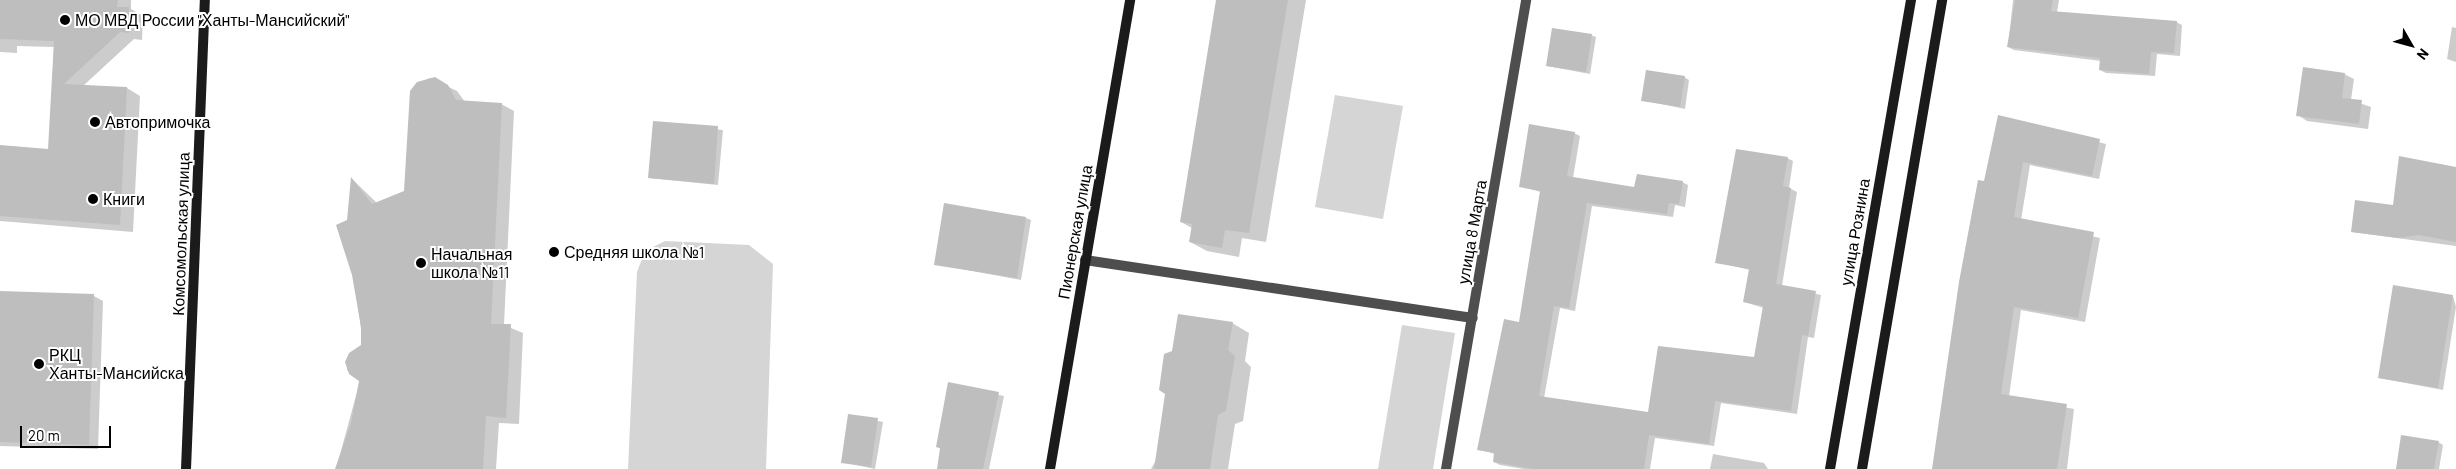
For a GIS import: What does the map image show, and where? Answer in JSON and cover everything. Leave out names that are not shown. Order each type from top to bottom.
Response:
[{"type":"street","name":"Комсомольская улица","points":[[186,469],[205,0]]},
{"type":"street","name":"Пионерская улица","points":[[1050,469],[1130,0]]},
{"type":"street","name":"улица 8 Марта","points":[[1446,469],[1526,0]]},
{"type":"street","name":"улица Рознина","points":[[1830,469],[1910,0]]},
{"type":"street","points":[[1862,469],[1942,0]]},
{"type":"street","points":[[1085,260],[1473,318]]},
{"type":"shaded area","points":[[1335,95],[1403,106],[1383,219],[1315,207]]},
{"type":"shaded area","points":[[665,241],[749,245],[773,264],[766,469],[628,469],[637,272],[645,251]]},
{"type":"shaded area","points":[[1402,325],[1455,333],[1433,469],[1378,469]]},
{"type":"building","points":[[0,0],[118,0],[117,7],[129,7],[129,33],[120,32],[64,84],[127,87],[120,225],[0,216],[0,145],[48,149],[54,41],[0,39]]},
{"type":"building","points":[[1216,0],[1288,0],[1249,233],[1225,230],[1222,248],[1189,242],[1192,224],[1180,222]]},
{"type":"building","points":[[2015,0],[2053,0],[2051,11],[2177,21],[2174,53],[2151,52],[2149,74],[2099,70],[2100,58],[2007,47]]},
{"type":"building","points":[[1552,28],[1592,34],[1586,72],[1546,66]]},
{"type":"building","points":[[2303,67],[2345,73],[2342,98],[2362,100],[2359,124],[2296,116]]},
{"type":"building","points":[[1646,70],[1685,76],[1680,107],[1641,101]]},
{"type":"building","name":"Начальная школа №11","points":[[435,77],[448,85],[456,100],[502,103],[491,324],[511,324],[506,418],[486,416],[483,469],[335,469],[351,423],[359,381],[349,374],[345,362],[349,353],[361,345],[361,327],[352,275],[336,225],[347,220],[351,177],[372,204],[404,191],[410,91],[417,82]]},
{"type":"building","points":[[1998,115],[2100,139],[2092,176],[2023,162],[2014,217],[2094,232],[2078,318],[2014,307],[2001,394],[2067,404],[2057,469],[1932,469],[1959,282],[1978,180],[1984,181]]},
{"type":"building","points":[[653,121],[718,126],[714,184],[648,178]]},
{"type":"building","points":[[1529,124],[1575,132],[1567,176],[1634,187],[1637,174],[1683,181],[1679,204],[1669,203],[1667,214],[1587,203],[1569,308],[1554,306],[1539,396],[1648,412],[1658,346],[1754,357],[1763,306],[1743,302],[1749,269],[1715,263],[1736,149],[1788,157],[1783,186],[1791,188],[1776,284],[1816,291],[1808,336],[1802,335],[1791,411],[1715,401],[1709,444],[1649,435],[1644,469],[1534,469],[1493,462],[1494,453],[1477,450],[1504,319],[1519,322],[1540,191],[1519,187]]},
{"type":"building","points":[[2399,156],[2456,167],[2456,242],[2419,235],[2399,238],[2351,232],[2355,200],[2393,205]]},
{"type":"building","points":[[944,203],[1026,217],[1017,278],[934,265]]},
{"type":"building","points":[[2393,285],[2453,295],[2438,388],[2378,378]]},
{"type":"building","name":"РКЦ Ханты-Мансийска","points":[[0,291],[94,294],[89,445],[0,442]]},
{"type":"building","points":[[1178,314],[1233,322],[1228,350],[1235,356],[1226,411],[1218,415],[1210,469],[1154,469],[1165,394],[1159,390],[1164,354],[1172,351]]},
{"type":"building","points":[[948,382],[999,392],[983,469],[937,469],[940,448],[936,447]]},
{"type":"building","points":[[848,414],[878,418],[871,467],[841,463]]},
{"type":"building","points":[[2401,435],[2439,441],[2434,469],[2396,469]]},
{"type":"place","name":"МО МВД России \"Ханты-Мансийский\"","points":[[65,20]]},
{"type":"place","name":"Автопримочка","points":[[95,122]]},
{"type":"place","name":"Книги","points":[[93,199]]},
{"type":"place","name":"Средняя школа №1","points":[[554,252]]},
{"type":"place","name":"Начальная школа №11","points":[[421,263]]},
{"type":"place","name":"РКЦ Ханты-Мансийска","points":[[39,364]]}]
